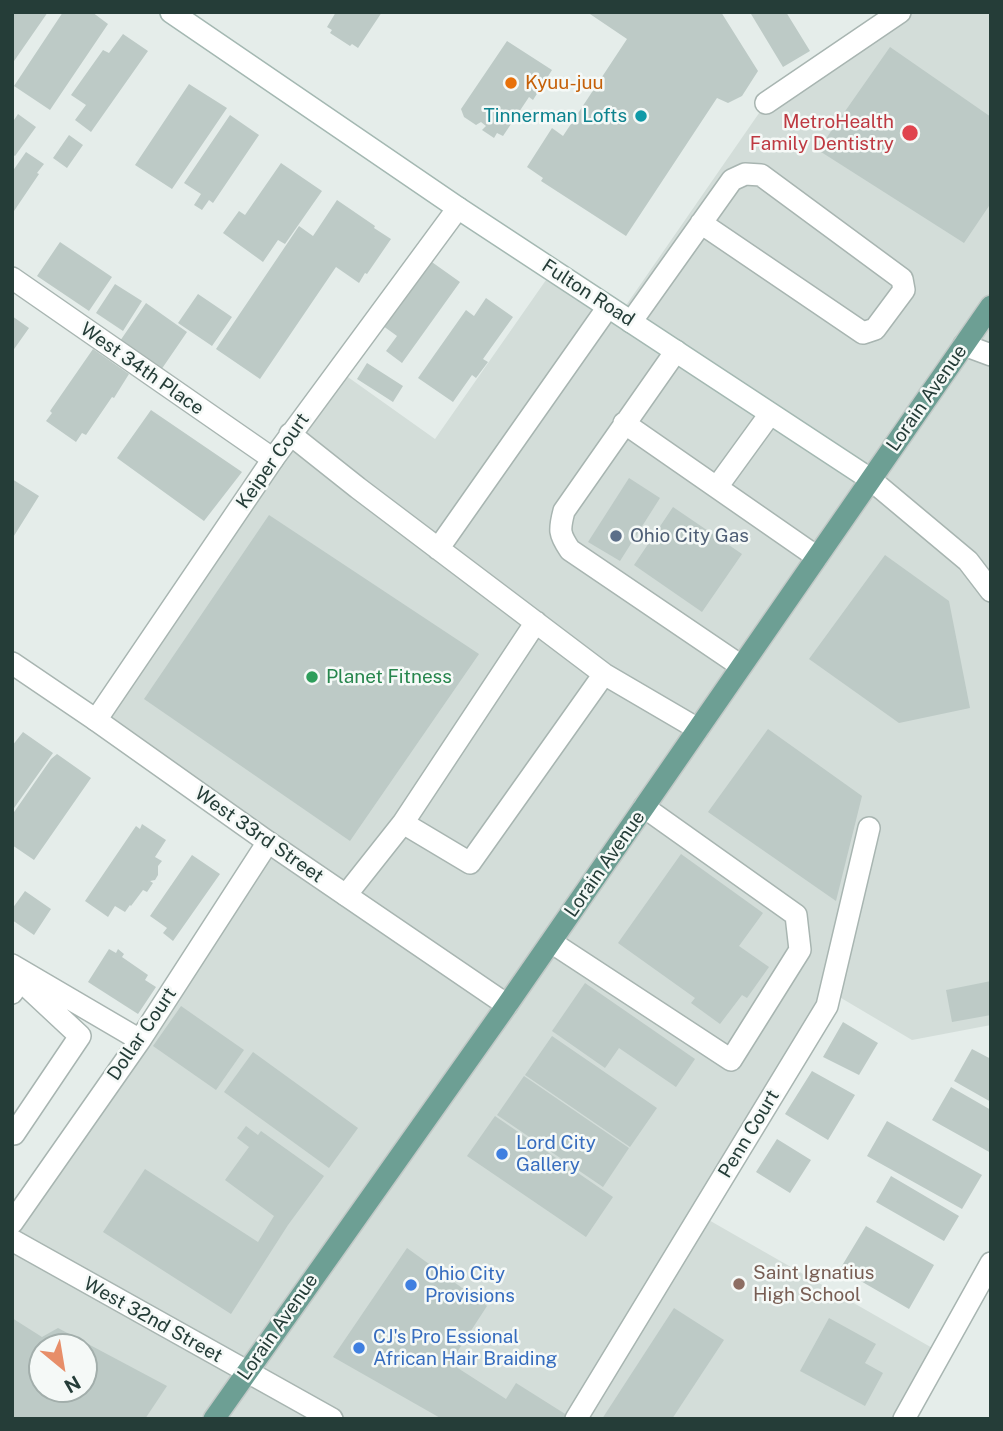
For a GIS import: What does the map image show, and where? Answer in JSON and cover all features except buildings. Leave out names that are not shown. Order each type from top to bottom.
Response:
[{"type":"main road","name":"Lorain Avenue","points":[[214,1419],[551,942],[991,306]]},
{"type":"street","name":"Fulton Road","points":[[171,12],[458,208],[870,480],[968,561],[991,591]]},
{"type":"street","points":[[766,103],[900,12]]},
{"type":"street","points":[[631,322],[701,223],[732,180],[746,174],[761,175],[902,279],[904,290],[875,329],[863,333],[701,223]]},
{"type":"street","name":"Keiper Court","points":[[96,720],[272,459],[458,208]]},
{"type":"street","name":"West 34th Place","points":[[12,278],[272,459]]},
{"type":"street","points":[[438,549],[608,307]]},
{"type":"street","points":[[964,345],[991,355]]},
{"type":"street","points":[[676,351],[564,511],[560,527],[561,537],[570,551],[741,666]]},
{"type":"street","points":[[717,487],[770,414]]},
{"type":"street","points":[[624,422],[817,557]]},
{"type":"street","points":[[290,435],[604,674],[698,729]]},
{"type":"street","points":[[346,895],[403,824],[536,622]]},
{"type":"street","name":"West 33rd Street","points":[[12,663],[507,1005]]},
{"type":"street","points":[[403,824],[470,863],[604,674]]},
{"type":"street","points":[[551,942],[731,1060],[800,950],[796,915],[644,807]]},
{"type":"street","name":"Penn Court","points":[[576,1419],[828,1006],[869,828]]},
{"type":"street","name":"Dollar Court","points":[[12,1223],[140,1040],[268,842]]},
{"type":"street","points":[[12,965],[140,1040]]},
{"type":"street","points":[[12,993],[20,980],[80,1036],[12,1134]]},
{"type":"street","name":"West 32nd Street","points":[[12,1240],[332,1419]]},
{"type":"street","points":[[904,1419],[991,1263]]},
{"type":"shaded area","points":[[900,12],[991,12],[991,1025],[912,1040],[831,992],[700,1215],[941,1353],[904,1419],[12,1419],[12,1223],[267,842],[96,720],[338,370],[435,439],[553,270],[620,314],[766,103]]},
{"type":"place","name":"Kyuu-juu","points":[[511,83]]},
{"type":"place","name":"Tinnerman Lofts","points":[[641,116]]},
{"type":"place","name":"MetroHealth Family Dentistry","points":[[910,133]]},
{"type":"place","name":"Ohio City Gas","points":[[616,536]]},
{"type":"place","name":"Planet Fitness","points":[[312,677]]},
{"type":"place","name":"Lord City Gallery","points":[[502,1154]]},
{"type":"place","name":"Saint Ignatius High School","points":[[739,1284]]},
{"type":"place","name":"Ohio City Provisions","points":[[411,1285]]},
{"type":"place","name":"CJ's Pro Essional African Hair Braiding","points":[[359,1348]]}]
